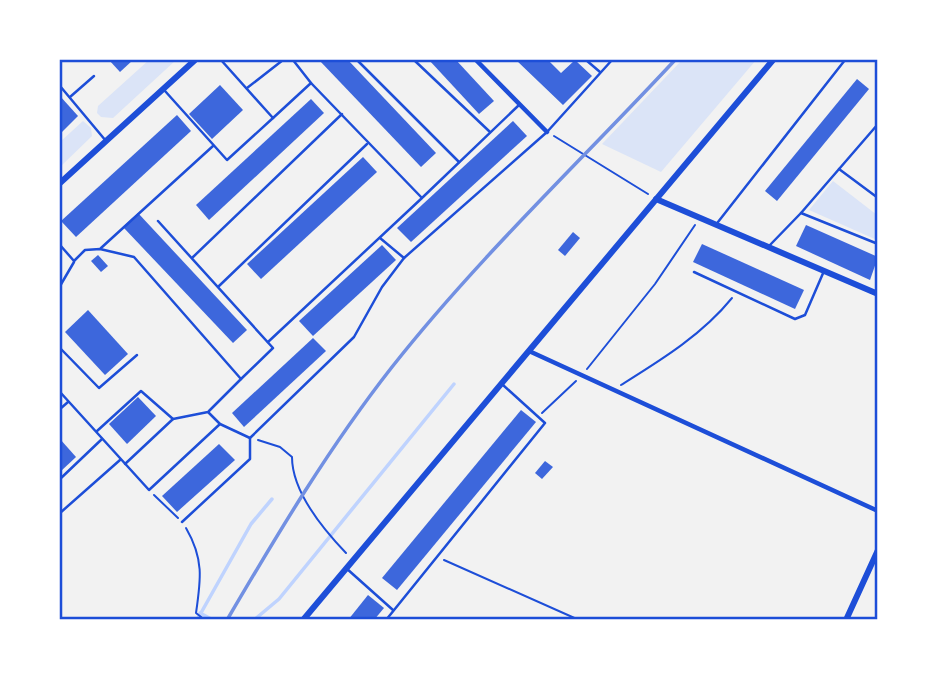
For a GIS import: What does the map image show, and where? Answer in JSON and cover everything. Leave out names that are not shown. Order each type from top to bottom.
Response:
[{"type":"main road","points":[[60,183],[194,60]]},
{"type":"main road","points":[[303,620],[773,60]]},
{"type":"main road","points":[[656,199],[877,294]]},
{"type":"main road","points":[[846,620],[877,550]]},
{"type":"street","points":[[476,60],[547,132]]},
{"type":"street","points":[[528,351],[877,511]]},
{"type":"lane","points":[[221,60],[273,118]]},
{"type":"lane","points":[[246,88],[283,60]]},
{"type":"lane","points":[[293,60],[367,144],[422,198]]},
{"type":"lane","points":[[357,60],[459,162]]},
{"type":"lane","points":[[414,60],[490,132]]},
{"type":"lane","points":[[586,60],[600,72]]},
{"type":"lane","points":[[182,522],[250,459],[250,438],[354,337],[382,287],[404,258],[547,132],[612,60]]},
{"type":"lane","points":[[715,226],[845,60]]},
{"type":"lane","points":[[70,97],[94,76]]},
{"type":"lane","points":[[162,88],[212,146],[228,160],[311,83]]},
{"type":"lane","points":[[60,86],[106,141]]},
{"type":"lane","points":[[268,341],[519,105]]},
{"type":"lane","points":[[192,257],[342,114]]},
{"type":"lane","points":[[768,248],[877,124]]},
{"type":"lane","points":[[219,286],[367,144]]},
{"type":"lane","points":[[100,249],[212,146]]},
{"type":"lane","points":[[839,169],[877,198]]},
{"type":"lane","points":[[801,213],[877,244]]},
{"type":"lane","points":[[125,464],[173,419],[208,412],[273,348],[158,221]]},
{"type":"lane","points":[[380,238],[404,258]]},
{"type":"lane","points":[[60,245],[74,261]]},
{"type":"lane","points":[[60,286],[74,261],[85,250],[100,249],[134,257],[241,379]]},
{"type":"lane","points":[[694,272],[795,319],[805,315],[824,271]]},
{"type":"lane","points":[[60,348],[99,388],[136,355]]},
{"type":"lane","points":[[386,620],[545,423],[501,383]]},
{"type":"lane","points":[[97,431],[142,391],[173,419]]},
{"type":"lane","points":[[60,392],[149,491],[220,424]]},
{"type":"lane","points":[[60,409],[68,401]]},
{"type":"lane","points":[[208,412],[220,424],[250,438]]},
{"type":"lane","points":[[60,478],[102,439]]},
{"type":"lane","points":[[60,513],[121,459]]},
{"type":"lane","points":[[346,568],[393,610]]},
{"type":"path","points":[[547,132],[656,199]]},
{"type":"path","points":[[538,417],[583,375],[655,284],[700,219]]},
{"type":"path","points":[[615,389],[676,349],[718,317],[737,292]]},
{"type":"path","points":[[250,438],[280,447],[292,457],[292,470],[302,494],[338,545],[353,560]]},
{"type":"path","points":[[149,491],[182,522],[199,549],[201,569],[196,613],[205,620]]},
{"type":"path","points":[[436,557],[579,620]]},
{"type":"shaded area","points":[[149,60],[176,60],[113,118],[101,117],[97,113],[98,106]]},
{"type":"shaded area","points":[[682,60],[756,60],[661,172],[602,144]]},
{"type":"shaded area","points":[[83,121],[91,128],[92,136],[60,167],[60,142]]},
{"type":"shaded area","points":[[833,181],[877,215],[877,240],[809,210]]},
{"type":"building","points":[[109,60],[133,60],[120,72]]},
{"type":"building","points":[[319,60],[348,60],[436,153],[421,167]]},
{"type":"building","points":[[429,60],[456,60],[494,101],[479,114]]},
{"type":"building","points":[[516,60],[548,60],[561,73],[575,60],[592,76],[563,105]]},
{"type":"building","points":[[857,79],[869,89],[777,201],[765,191]]},
{"type":"building","points":[[220,85],[243,110],[212,139],[189,114]]},
{"type":"building","points":[[60,96],[78,116],[60,134]]},
{"type":"building","points":[[311,99],[324,113],[209,220],[196,205]]},
{"type":"building","points":[[177,115],[191,131],[76,237],[61,221]]},
{"type":"building","points":[[513,121],[527,136],[411,242],[397,228]]},
{"type":"building","points":[[363,157],[377,172],[261,279],[247,264]]},
{"type":"building","points":[[138,213],[247,330],[233,343],[123,227]]},
{"type":"building","points":[[806,225],[878,257],[870,280],[796,246]]},
{"type":"building","points":[[573,232],[580,238],[565,256],[558,250]]},
{"type":"building","points":[[702,244],[804,290],[795,309],[693,262]]},
{"type":"building","points":[[382,245],[396,260],[313,336],[299,321]]},
{"type":"building","points":[[98,255],[108,266],[101,272],[91,261]]},
{"type":"building","points":[[88,310],[128,354],[105,375],[65,332]]},
{"type":"building","points":[[313,338],[326,351],[244,427],[232,413]]},
{"type":"building","points":[[138,397],[156,416],[127,444],[109,424]]},
{"type":"building","points":[[521,410],[536,422],[397,590],[382,578]]},
{"type":"building","points":[[60,439],[76,457],[60,472]]},
{"type":"building","points":[[219,444],[235,460],[177,512],[162,496]]},
{"type":"building","points":[[545,461],[553,467],[542,479],[535,473]]},
{"type":"building","points":[[368,595],[384,608],[374,620],[348,620]]},
{"type":"waterway","points":[[254,620],[279,599],[454,384]]},
{"type":"waterway","points":[[197,620],[251,524],[272,499]]},
{"type":"waterway","points":[[200,613],[213,620]]},
{"type":"railway","points":[[227,620],[326,459],[392,367],[459,287],[675,60]]}]
